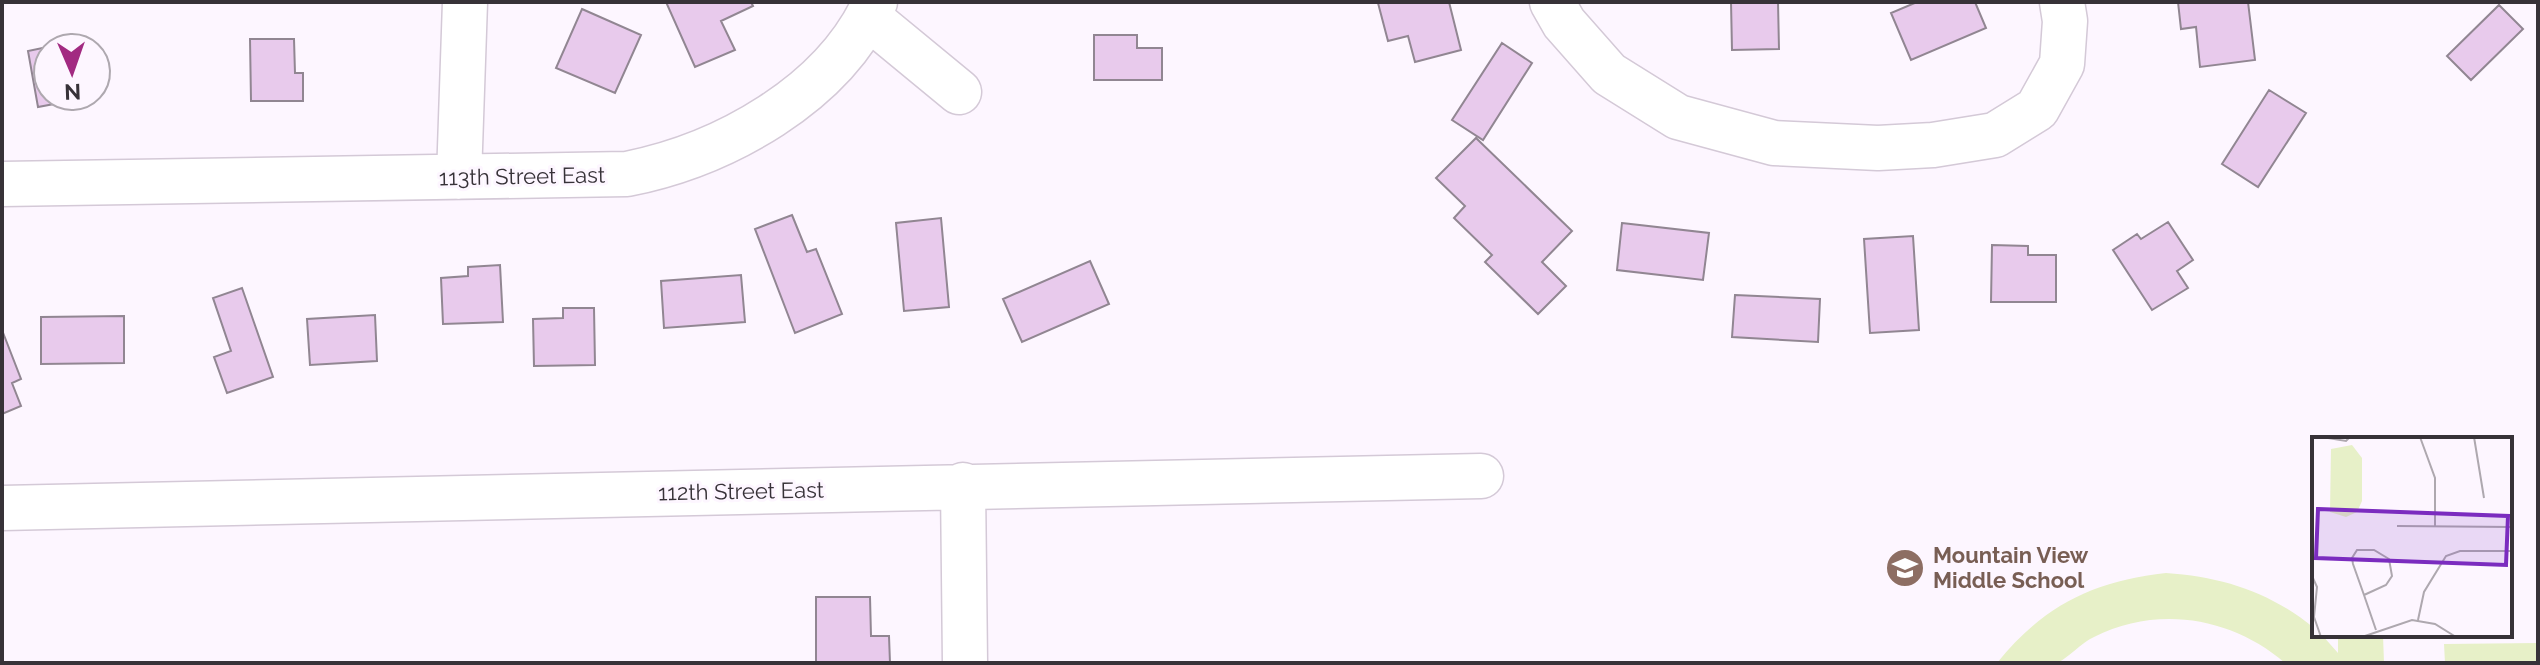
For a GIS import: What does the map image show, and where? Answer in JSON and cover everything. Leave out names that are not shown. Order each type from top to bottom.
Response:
[{"type":"street","points":[[459,177],[465,2]]},
{"type":"street","points":[[1552,2],[1564,23],[1609,74],[1678,117],[1774,143],[1878,148],[1933,145],[1995,135],[2037,109],[2062,64],[2065,43],[2062,2]]},
{"type":"street","name":"113th Street East","points":[[2,184],[627,174],[705,151],[748,131],[800,94],[831,64],[872,9],[959,92]]},
{"type":"street","name":"112th Street East","points":[[2,508],[1481,476]]},
{"type":"street","points":[[963,485],[965,663]]},
{"type":"green space","points":[[2166,573],[2187,575],[2245,588],[2297,615],[2312,626],[2312,637],[2324,637],[2338,653],[2338,637],[2383,637],[2384,663],[2285,663],[2242,635],[2218,626],[2168,619],[2118,627],[2089,640],[2059,662],[1997,663],[2014,643],[2051,612],[2093,590]]},
{"type":"green space","points":[[2538,643],[2538,663],[2445,663],[2444,644]]},
{"type":"building","points":[[666,2],[751,2],[753,6],[721,21],[735,50],[695,67]]},
{"type":"building","points":[[1449,2],[1461,50],[1415,62],[1408,36],[1388,41],[1378,3]]},
{"type":"building","points":[[1731,2],[1778,2],[1779,49],[1732,50]]},
{"type":"building","points":[[1917,2],[1975,2],[1986,28],[1911,60],[1891,13]]},
{"type":"building","points":[[2178,2],[2248,2],[2255,60],[2200,67],[2196,27],[2181,29]]},
{"type":"building","points":[[2499,5],[2523,29],[2471,80],[2447,56]]},
{"type":"building","points":[[582,9],[641,35],[615,93],[556,68]]},
{"type":"building","points":[[1094,35],[1137,35],[1137,48],[1162,48],[1162,80],[1094,80]]},
{"type":"building","points":[[250,39],[294,39],[295,73],[303,73],[303,101],[251,101]]},
{"type":"building","points":[[1502,43],[1532,63],[1483,140],[1452,120]]},
{"type":"building","points":[[32,50],[32,73],[28,51]]},
{"type":"building","points":[[2269,90],[2306,113],[2258,187],[2222,164]]},
{"type":"building","points":[[1476,138],[1572,231],[1542,262],[1566,286],[1538,314],[1485,262],[1492,255],[1454,218],[1465,206],[1436,178]]},
{"type":"building","points":[[792,215],[807,252],[816,249],[842,314],[795,333],[755,229]]},
{"type":"building","points":[[941,218],[949,307],[904,311],[896,223]]},
{"type":"building","points":[[2168,222],[2193,260],[2177,271],[2188,288],[2152,310],[2113,250],[2137,234],[2141,239]]},
{"type":"building","points":[[1622,223],[1709,233],[1703,280],[1617,270]]},
{"type":"building","points":[[1913,236],[1919,330],[1870,333],[1864,239]]},
{"type":"building","points":[[1992,245],[2028,246],[2028,255],[2056,255],[2056,302],[1991,302]]},
{"type":"building","points":[[1090,261],[1109,304],[1022,342],[1003,299]]},
{"type":"building","points":[[500,265],[503,322],[443,324],[441,278],[468,276],[468,267]]},
{"type":"building","points":[[741,275],[745,322],[664,328],[661,281]]},
{"type":"building","points":[[242,288],[273,377],[227,393],[214,357],[231,351],[213,298]]},
{"type":"building","points":[[1735,295],[1820,299],[1818,342],[1732,337]]},
{"type":"building","points":[[563,308],[594,308],[595,365],[534,366],[533,319],[563,318]]},
{"type":"building","points":[[375,315],[377,361],[310,365],[307,319]]},
{"type":"building","points":[[124,316],[124,363],[41,364],[41,317]]},
{"type":"building","points":[[2,330],[21,379],[12,383],[21,406],[2,414]]},
{"type":"building","points":[[816,597],[870,597],[871,636],[889,636],[890,663],[816,663]]},
{"type":"place","name":"Mountain View Middle School","points":[[1905,568]]}]
